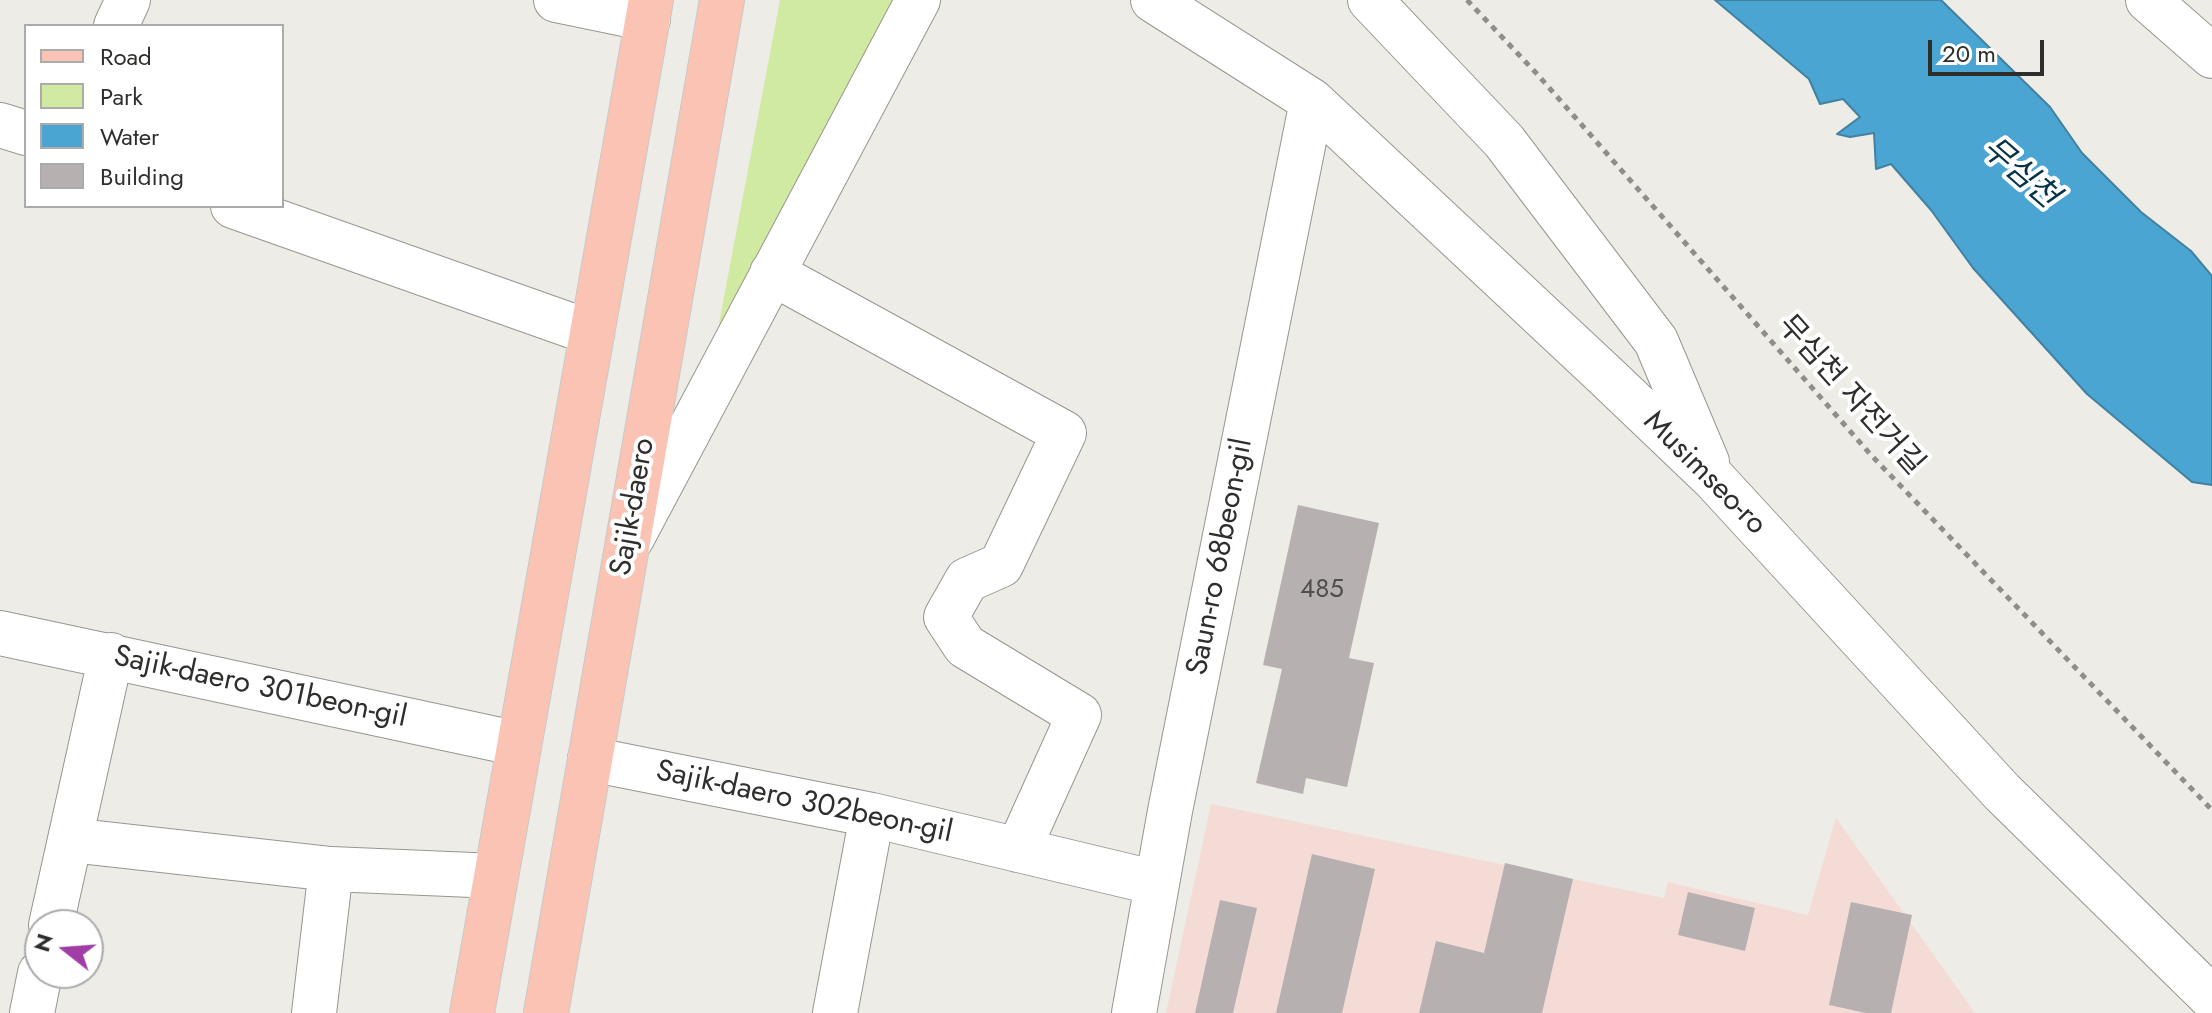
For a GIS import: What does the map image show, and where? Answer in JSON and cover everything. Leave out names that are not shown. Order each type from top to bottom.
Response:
[{"type":"main road","name":"Sajik-daero","points":[[546,1013],[722,0]]},
{"type":"main road","points":[[472,1013],[649,9]]},
{"type":"street","points":[[117,24],[128,0]]},
{"type":"street","points":[[556,0],[649,9]]},
{"type":"street","points":[[627,548],[918,0]]},
{"type":"street","name":"Musimseo-ro","points":[[1153,0],[1312,101],[1714,479],[2002,792],[2212,998]]},
{"type":"street","points":[[1370,0],[1504,141],[1656,341],[1714,479]]},
{"type":"street","points":[[2150,2],[2212,25]]},
{"type":"street","points":[[2150,2],[2212,56]]},
{"type":"street","name":"Saun-ro 68beon-gil","points":[[1134,1013],[1312,101]]},
{"type":"street","points":[[0,125],[24,132]]},
{"type":"street","points":[[239,208],[592,333]]},
{"type":"street","points":[[772,273],[1064,433],[1001,565],[967,580],[946,617],[965,646],[1079,715],[1018,850]]},
{"type":"street","name":"Sajik-daero 301beon-gil","points":[[0,633],[519,744]]},
{"type":"street","points":[[55,909],[111,655]]},
{"type":"street","name":"Sajik-daero 302beon-gil","points":[[590,759],[872,815],[1157,883]]},
{"type":"street","points":[[835,1013],[872,815]]},
{"type":"street","points":[[70,840],[331,869],[496,876]]},
{"type":"street","points":[[314,1013],[331,869]]},
{"type":"street","points":[[32,1013],[37,989]]},
{"type":"path","name":"무심천 자전거길","points":[[1467,0],[1538,75],[1871,455],[2212,810]]},
{"type":"shaded area","points":[[1211,804],[1664,898],[1668,882],[1808,915],[1836,818],[1975,1013],[1166,1013]]},
{"type":"green space","points":[[780,0],[894,0],[711,366]]},
{"type":"water","name":"무심천","points":[[1715,0],[1941,0],[2050,107],[2082,153],[2141,212],[2191,251],[2212,276],[2212,485],[2192,482],[2087,394],[1973,268],[1931,210],[1891,164],[1876,169],[1874,133],[1850,137],[1837,134],[1860,117],[1843,99],[1820,104],[1809,79]]},
{"type":"building","points":[[1298,505],[1379,523],[1349,658],[1374,663],[1347,787],[1306,778],[1303,794],[1256,783],[1282,669],[1263,665]]},
{"type":"building","points":[[1312,854],[1375,869],[1342,1013],[1276,1013]]},
{"type":"building","points":[[1505,863],[1573,879],[1542,1013],[1419,1013],[1436,941],[1484,953]]},
{"type":"building","points":[[1688,892],[1755,908],[1745,951],[1678,935]]},
{"type":"building","points":[[1220,900],[1257,908],[1233,1013],[1195,1013]]},
{"type":"building","points":[[1851,902],[1912,915],[1891,1013],[1866,1013],[1829,1005]]}]
